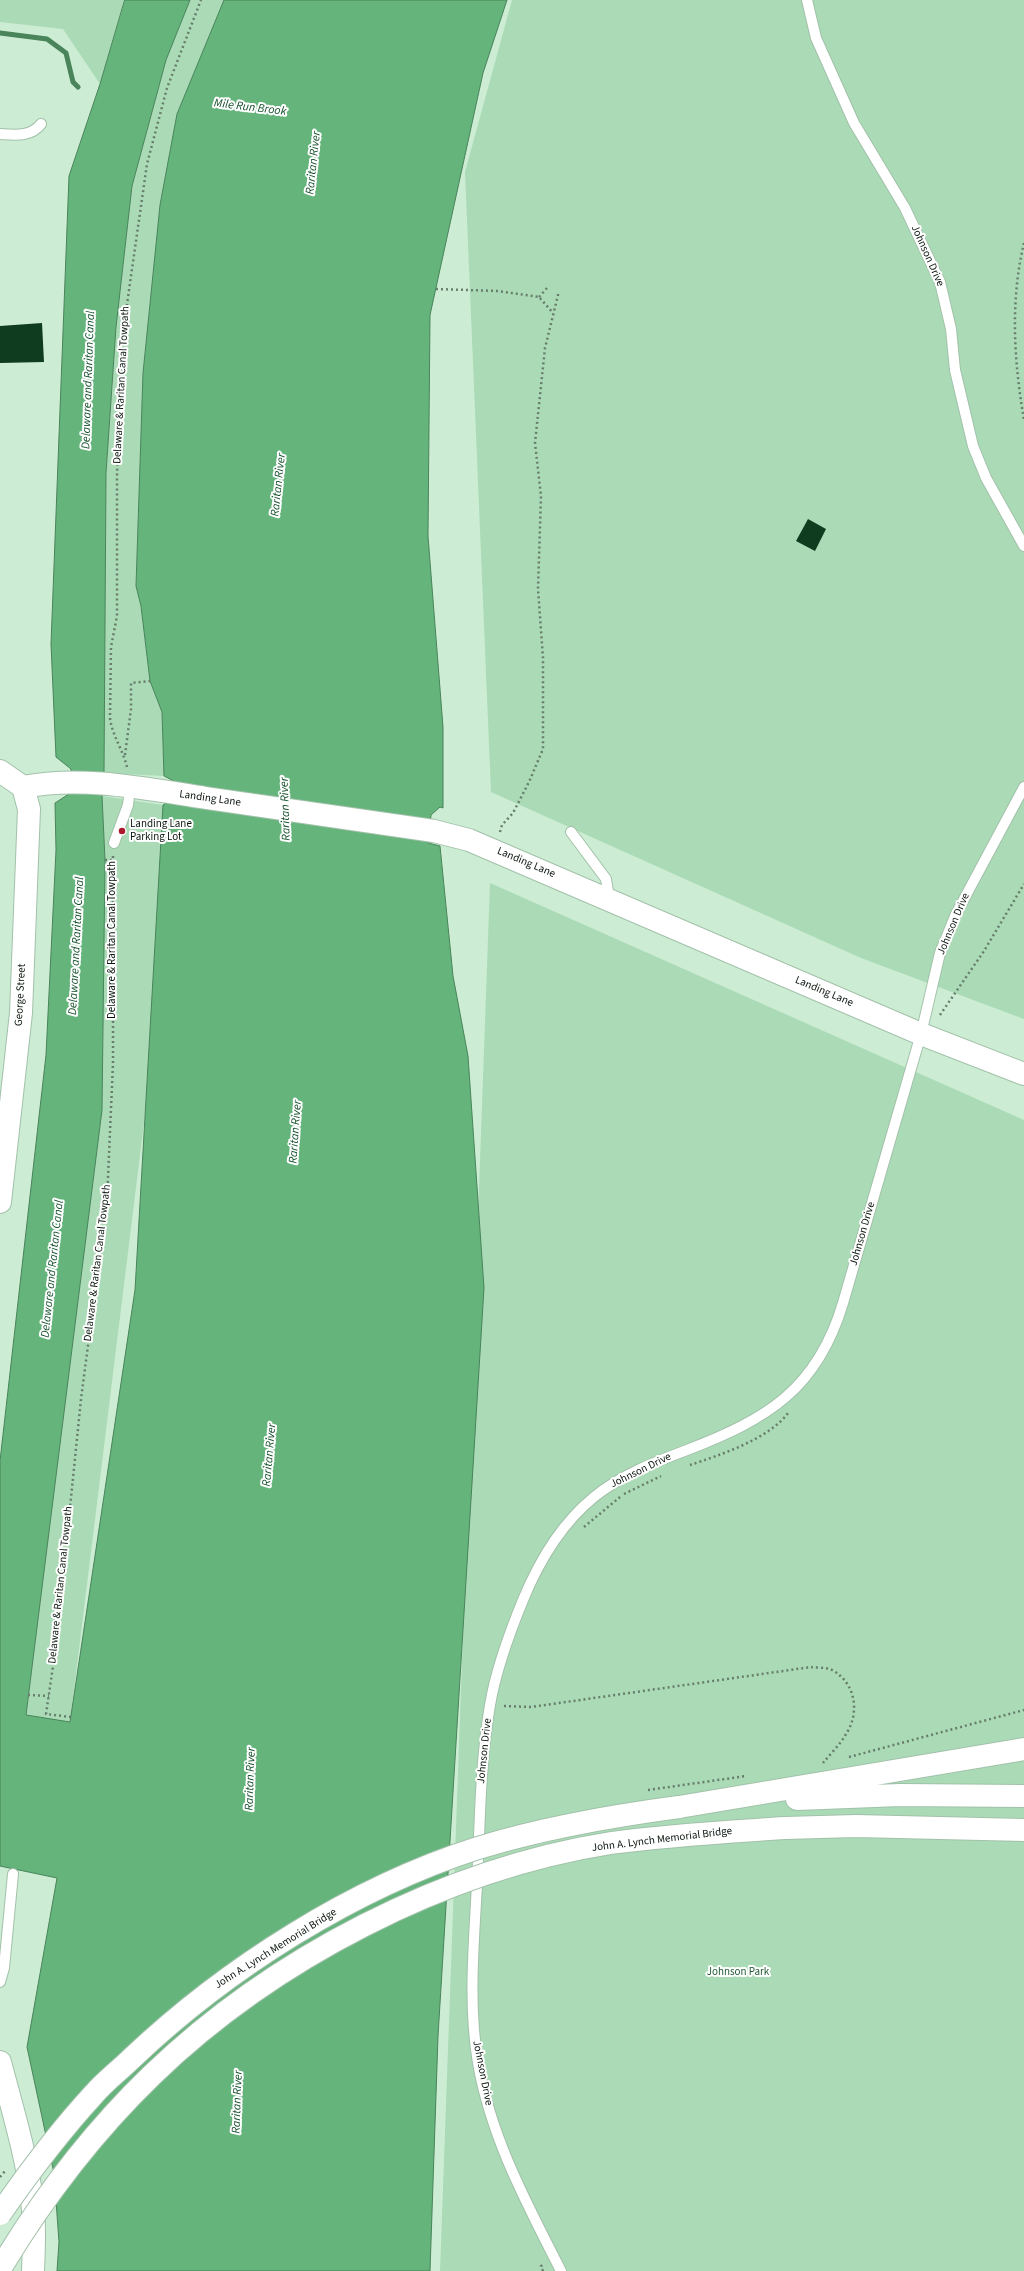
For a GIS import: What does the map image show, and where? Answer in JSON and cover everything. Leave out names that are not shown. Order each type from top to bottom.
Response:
[{"type":"main road","points":[[0,771],[23,787]]},
{"type":"main road","name":"Landing Lane","points":[[23,787],[48,782],[127,782],[156,791],[434,831],[469,840],[609,898],[921,1034],[1024,1074]]},
{"type":"main road","name":"George Street","points":[[0,1202],[21,1013],[29,809],[23,787]]},
{"type":"main road","points":[[801,1792],[1024,1749]]},
{"type":"main road","points":[[801,1792],[900,1795],[1024,1796]]},
{"type":"main road","name":"John A. Lynch Memorial Bridge","points":[[0,2214],[42,2155],[95,2093],[158,2034],[218,1985],[319,1920],[417,1870],[478,1848],[571,1824],[679,1807],[801,1792]]},
{"type":"main road","name":"John A. Lynch Memorial Bridge","points":[[0,2269],[43,2203],[93,2138],[152,2075],[206,2029],[260,1987],[339,1940],[417,1901],[484,1876],[543,1858],[610,1844],[697,1833],[856,1826],[1024,1830]]},
{"type":"main road","points":[[0,2062],[25,2161],[32,2201],[35,2234],[33,2271]]},
{"type":"lane","name":"Johnson Drive","points":[[807,0],[816,38],[854,122],[905,208],[940,282],[951,329],[955,370],[973,446],[986,478],[1024,546]]},
{"type":"lane","points":[[0,134],[28,134],[36,130],[41,124]]},
{"type":"lane","points":[[114,843],[128,805],[127,782]]},
{"type":"lane","name":"Johnson Drive","points":[[561,2271],[508,2165],[491,2118],[478,2062],[472,1996],[477,1885],[485,1747],[490,1704],[498,1670],[513,1624],[529,1585],[549,1548],[580,1510],[615,1482],[661,1460],[734,1432],[767,1413],[791,1394],[816,1362],[836,1325],[921,1034],[940,953],[956,914],[1024,787]]},
{"type":"lane","points":[[571,832],[606,880],[609,898]]},
{"type":"lane","points":[[0,1982],[4,1968],[5,1904],[13,1874]]},
{"type":"path","name":"Delaware & Raritan Canal Towpath","points":[[127,782],[124,755],[110,725],[111,647],[117,616],[117,473],[124,326],[147,164],[167,88],[201,0]]},
{"type":"path","points":[[1024,243],[1016,285],[1015,315],[1017,378],[1024,420]]},
{"type":"path","points":[[539,297],[547,288]]},
{"type":"path","points":[[436,289],[498,291],[539,297],[553,314]]},
{"type":"path","points":[[500,834],[502,825],[512,813],[540,760],[543,749],[543,658],[538,589],[541,496],[535,443],[541,372],[553,314],[560,290]]},
{"type":"path","points":[[124,755],[131,709],[131,683],[150,681]]},
{"type":"path","name":"Delaware & Raritan Canal Towpath","points":[[71,1716],[46,1714],[81,1399],[107,1200],[113,1063],[114,843]]},
{"type":"path","points":[[105,860],[113,860]]},
{"type":"path","points":[[940,1014],[984,951],[1024,884]]},
{"type":"path","points":[[686,1466],[734,1450],[765,1432],[791,1410]]},
{"type":"path","points":[[579,1532],[622,1496],[666,1474]]},
{"type":"path","points":[[504,1706],[531,1707],[811,1666],[832,1670],[847,1682],[855,1698],[854,1715],[846,1734],[822,1765]]},
{"type":"path","points":[[28,1695],[49,1696]]},
{"type":"path","points":[[503,1713],[506,1699]]},
{"type":"path","points":[[872,1751],[1024,1710]]},
{"type":"path","points":[[541,2266],[543,2271]]},
{"type":"green space","points":[[0,0],[125,0],[100,84],[63,29],[0,22]]},
{"type":"green space","points":[[190,0],[224,0],[177,114],[160,205],[143,373],[136,586],[141,606],[150,681],[162,712],[164,776],[104,773],[106,473],[116,327],[132,186],[166,60]]},
{"type":"green space","points":[[512,0],[1024,0],[1024,1019],[861,958],[491,792],[465,172]]},
{"type":"green space","points":[[102,796],[163,805],[151,1066],[70,1722],[26,1716],[102,1110],[105,860]]},
{"type":"green space","name":"Johnson Park","points":[[490,883],[1024,1120],[1024,2271],[440,2271]]},
{"type":"water","points":[[125,0],[190,0],[166,60],[132,186],[116,327],[106,473],[104,773],[102,796],[105,860],[102,1110],[26,1715],[70,1722],[135,1290],[163,805],[173,799],[174,781],[164,776],[162,712],[150,681],[141,606],[136,586],[143,373],[160,205],[177,114],[224,0],[507,0],[483,73],[430,315],[428,536],[443,727],[443,808],[440,807],[431,815],[428,843],[440,846],[453,976],[468,1056],[484,1288],[438,2036],[430,2271],[57,2271],[59,2242],[54,2173],[27,2047],[57,1878],[0,1866],[0,1461],[46,1055],[56,850],[55,803],[72,792],[71,769],[56,757],[51,644],[69,176],[100,84]]},
{"type":"building","points":[[42,323],[44,362],[0,363],[0,326]]},
{"type":"building","points":[[808,519],[826,529],[815,551],[796,541]]},
{"type":"waterway","name":"Mile Run Brook","points":[[0,33],[47,39],[66,53],[73,82],[78,87]]},
{"type":"place","name":"Landing Lane Parking Lot","points":[[122,831]]},
{"type":"water label","name":"Raritan River","points":[[314,163]]},
{"type":"water label","name":"Delaware and Raritan Canal","points":[[89,380]]},
{"type":"water label","name":"Raritan River","points":[[279,485]]},
{"type":"water label","name":"Raritan River","points":[[286,809]]},
{"type":"water label","name":"Delaware and Raritan Canal","points":[[77,946]]},
{"type":"water label","name":"Raritan River","points":[[296,1132]]},
{"type":"water label","name":"Delaware and Raritan Canal","points":[[53,1269]]},
{"type":"water label","name":"Raritan River","points":[[270,1455]]},
{"type":"water label","name":"Raritan River","points":[[251,1779]]},
{"type":"water label","name":"Raritan River","points":[[238,2102]]}]
